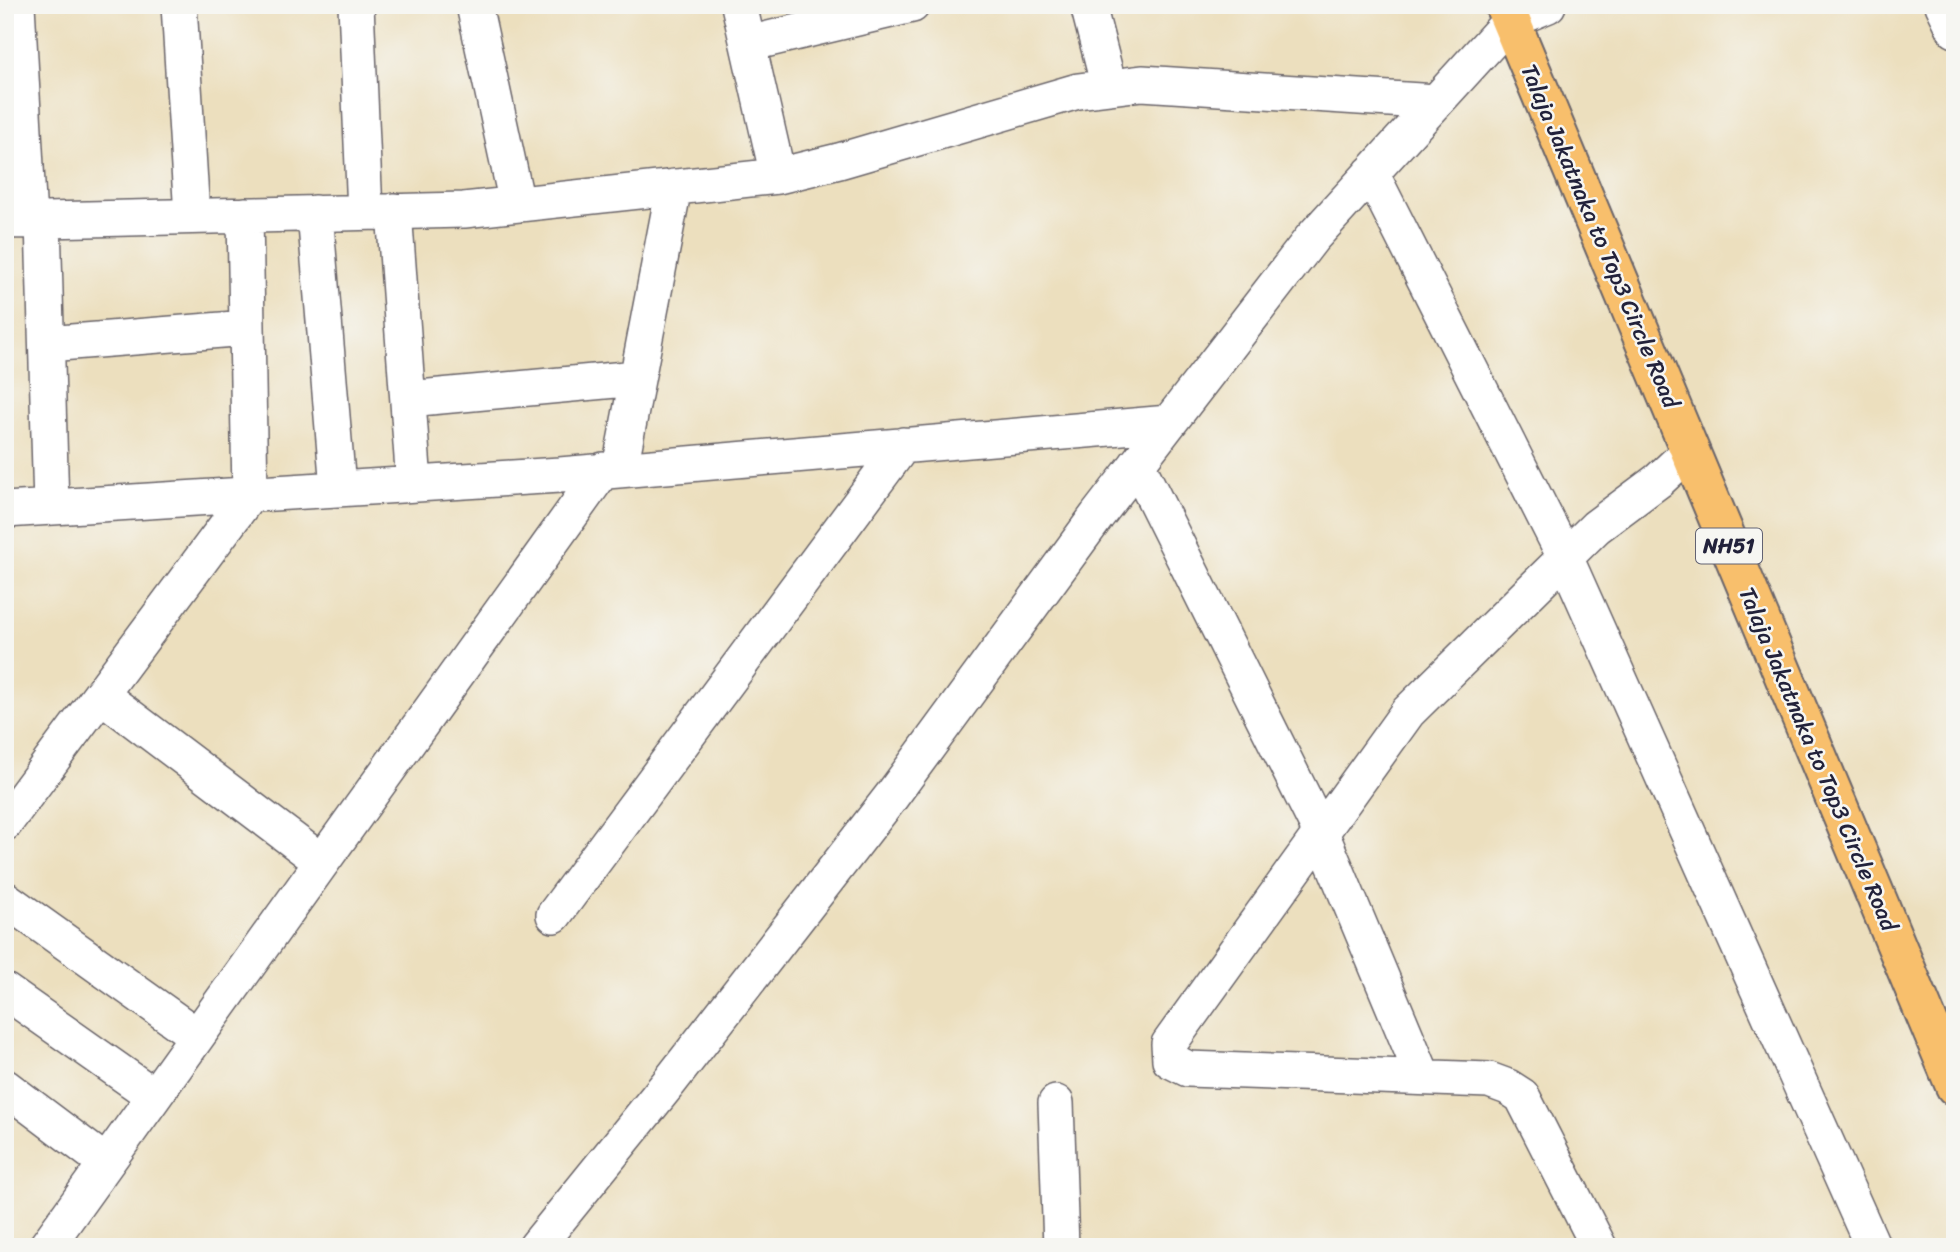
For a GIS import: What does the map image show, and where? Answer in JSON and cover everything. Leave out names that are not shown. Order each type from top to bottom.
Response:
[{"type":"highway","name":"Talaja Jakatnaka to Top3 Circle Road","points":[[1507,13],[1955,1086]]},
{"type":"street","points":[[17,5],[26,220],[47,344],[51,507]]},
{"type":"street","points":[[179,5],[192,216]]},
{"type":"street","points":[[356,5],[379,212],[408,399],[414,484]]},
{"type":"street","points":[[474,5],[517,204]]},
{"type":"street","points":[[739,5],[778,176]]},
{"type":"street","points":[[748,44],[912,5]]},
{"type":"street","points":[[1088,5],[1109,87]]},
{"type":"street","points":[[536,1247],[668,1084],[891,797],[1137,464],[1312,238],[1436,102],[1507,13],[1548,5]]},
{"type":"street","points":[[1943,5],[1955,30]]},
{"type":"street","points":[[26,220],[464,210],[778,176],[839,161],[1078,91],[1142,83],[1436,102]]},
{"type":"street","points":[[1371,173],[1565,557],[1873,1247]]},
{"type":"street","points":[[46,1247],[322,862],[612,469],[637,378],[674,187]]},
{"type":"street","points":[[315,214],[338,488]]},
{"type":"street","points":[[5,823],[250,494],[245,215]]},
{"type":"street","points":[[47,344],[247,328]]},
{"type":"street","points":[[408,399],[637,378]]},
{"type":"street","points":[[5,510],[560,475],[1169,423]]},
{"type":"street","points":[[554,915],[903,445]]},
{"type":"street","points":[[1599,1247],[1522,1096],[1508,1087],[1489,1080],[1188,1069],[1170,1060],[1169,1044],[1408,712],[1596,527],[1659,480],[1689,451]]},
{"type":"street","points":[[1137,464],[1321,833],[1423,1077]]},
{"type":"street","points":[[101,695],[322,862]]},
{"type":"street","points":[[5,899],[197,1036]]},
{"type":"street","points":[[5,992],[154,1096]]},
{"type":"street","points":[[5,1087],[106,1163]]},
{"type":"street","points":[[1056,1103],[1061,1247]]}]
